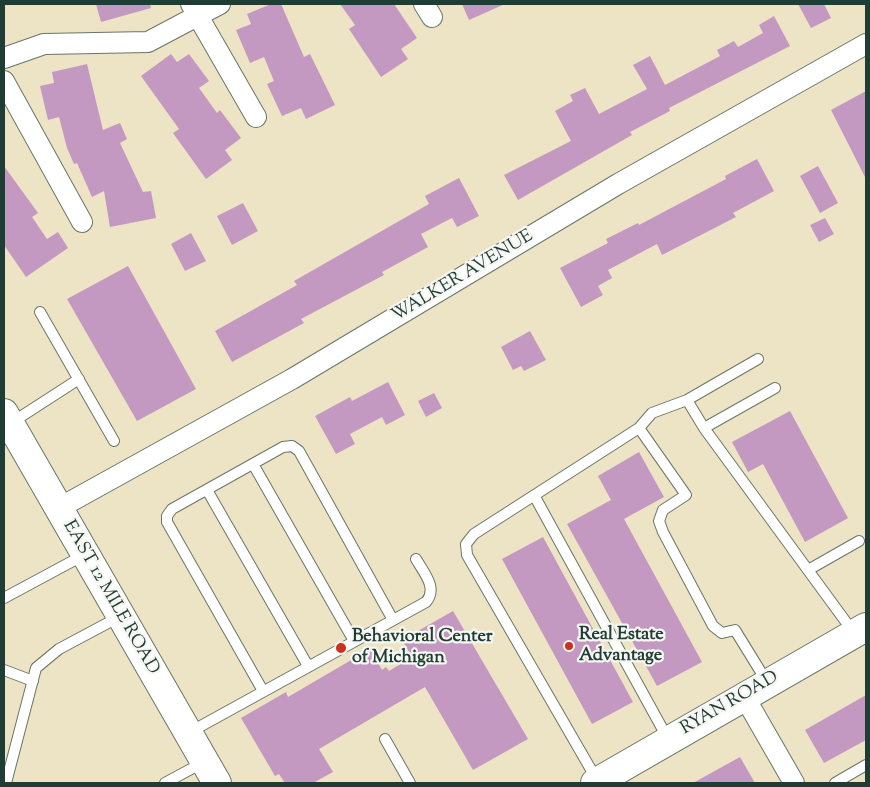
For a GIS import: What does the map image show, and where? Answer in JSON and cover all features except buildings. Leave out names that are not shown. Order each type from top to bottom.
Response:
[{"type":"main road","name":"EAST 12 MILE ROAD","points":[[7,418],[211,772]]},
{"type":"main road","name":"RYAN ROAD","points":[[605,780],[767,682],[862,632]]},
{"type":"street","points":[[4,58],[44,44],[148,42],[195,10],[220,4]]},
{"type":"street","points":[[195,10],[256,117]]},
{"type":"street","name":"WALKER AVENUE","points":[[59,508],[292,379],[618,184],[866,44]]},
{"type":"street","points":[[4,81],[82,222]]},
{"type":"street","points":[[744,696],[794,783]]},
{"type":"lane","points":[[40,312],[114,441]]},
{"type":"lane","points":[[605,780],[467,555],[466,544],[474,534],[535,497],[639,428],[652,413],[686,400],[758,359]]},
{"type":"lane","points":[[7,418],[79,379]]},
{"type":"lane","points":[[704,428],[775,388]]},
{"type":"lane","points":[[686,400],[704,428],[808,570],[862,632]]},
{"type":"lane","points":[[639,428],[686,495],[664,510],[659,520],[663,532],[713,626],[722,633],[735,630],[767,682]]},
{"type":"lane","points":[[263,691],[167,522],[167,516],[172,509],[283,447],[292,446],[299,452],[394,620]]},
{"type":"lane","points":[[253,464],[354,641]]},
{"type":"lane","points":[[207,490],[308,666]]},
{"type":"lane","points":[[535,497],[669,740]]},
{"type":"lane","points":[[808,570],[859,541]]},
{"type":"lane","points":[[4,598],[85,555]]},
{"type":"lane","points":[[188,733],[426,602],[432,595],[432,588],[416,559]]},
{"type":"lane","points":[[6,783],[36,668],[59,649],[120,616]]},
{"type":"lane","points":[[4,670],[32,681]]},
{"type":"lane","points":[[385,739],[410,783]]},
{"type":"lane","points":[[835,783],[866,765]]},
{"type":"lane","points":[[165,783],[211,772]]},
{"type":"place","name":"Real Estate Advantage","points":[[569,646]]},
{"type":"place","name":"Behavioral Center of Michigan","points":[[341,648]]}]
